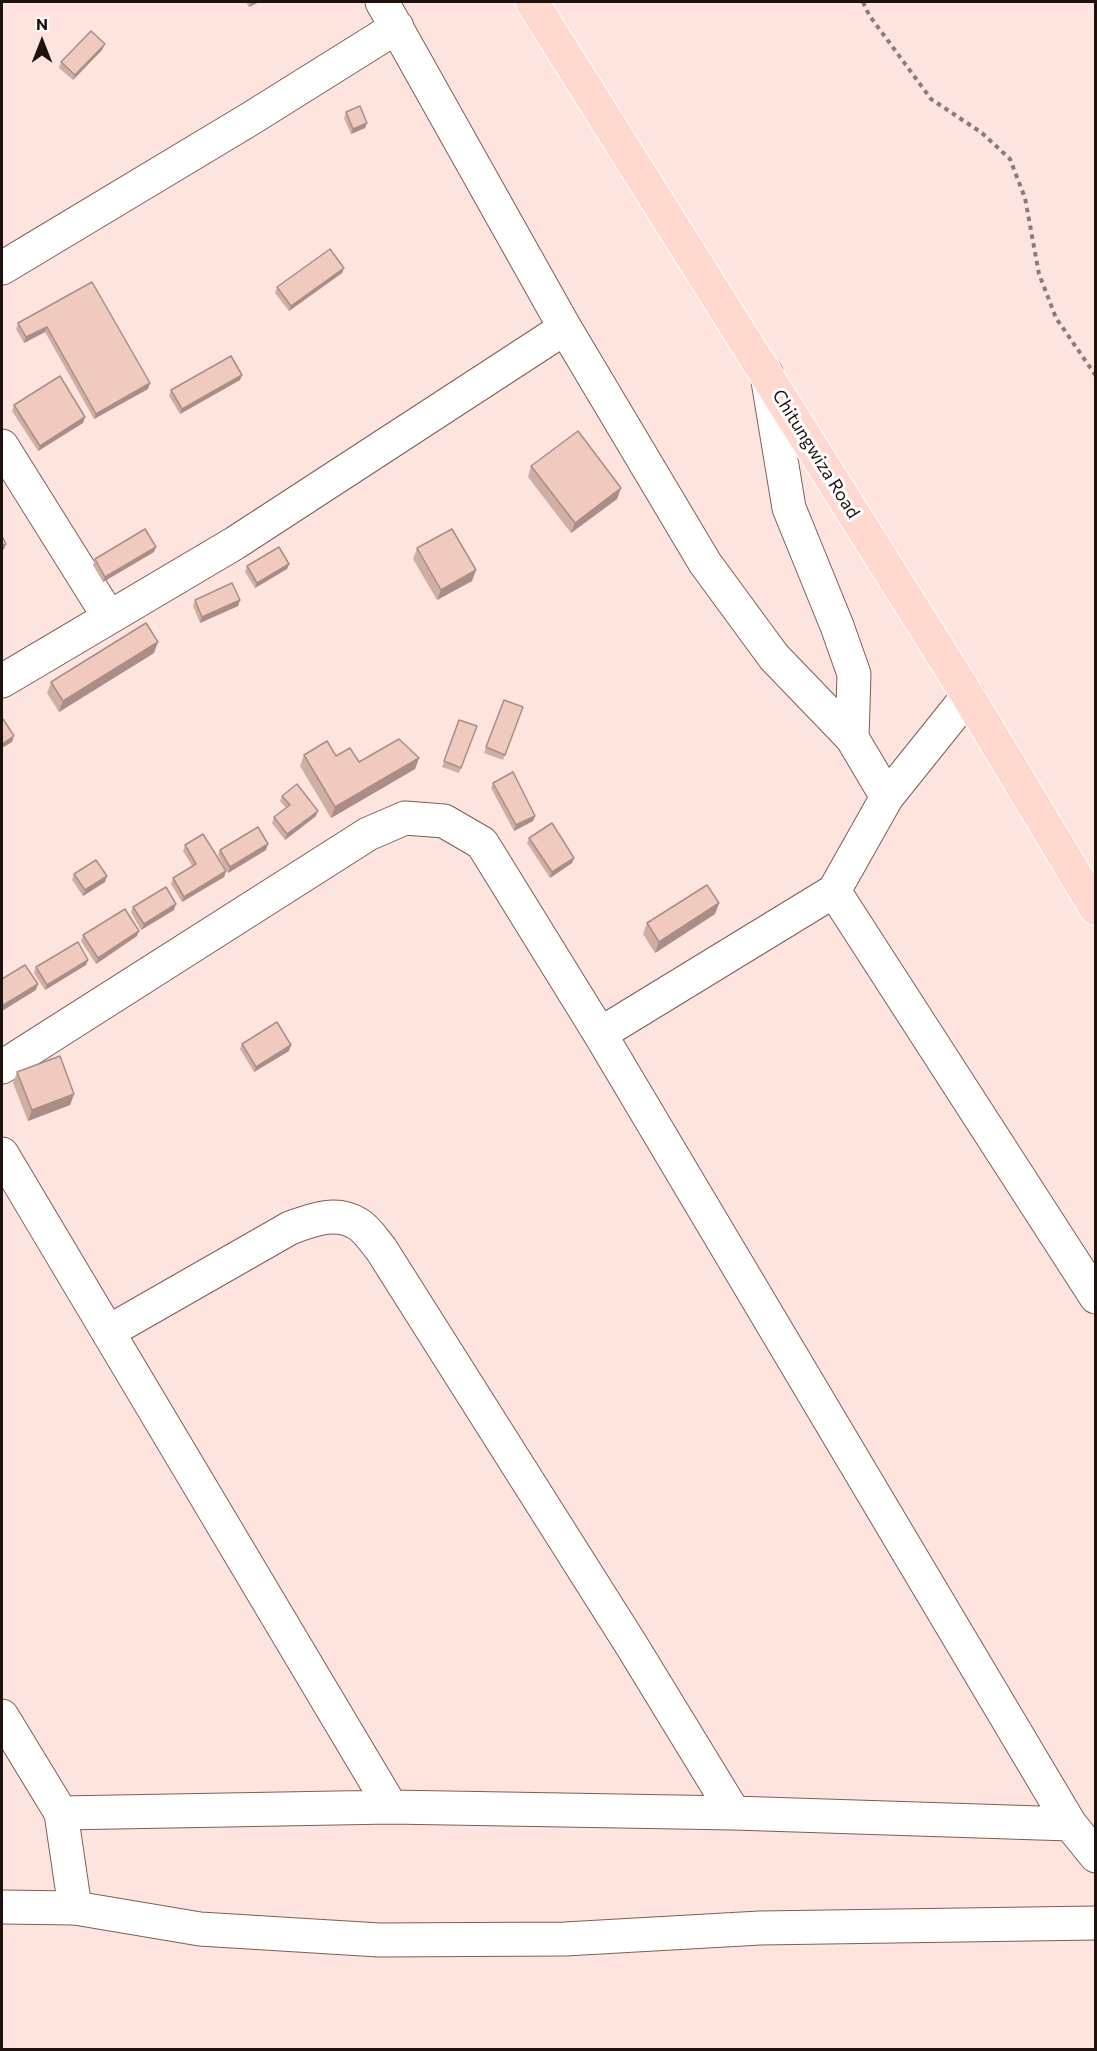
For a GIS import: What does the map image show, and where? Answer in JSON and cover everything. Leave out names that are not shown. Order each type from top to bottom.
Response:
[{"type":"main road","name":"Chitungwiza Road","points":[[532,2],[968,696],[1095,909]]},
{"type":"street","points":[[2,268],[250,119],[389,14],[565,328],[705,563],[774,657],[852,738],[887,798]]},
{"type":"street","points":[[2,681],[235,543],[565,328]]},
{"type":"street","points":[[767,375],[789,508],[854,674],[852,738]]},
{"type":"street","points":[[2,446],[110,617]]},
{"type":"street","points":[[600,1034],[834,891],[887,798],[968,696]]},
{"type":"street","points":[[2,1067],[368,834],[405,818],[444,821],[482,843],[600,1034],[1070,1824],[1095,1856]]},
{"type":"street","points":[[834,891],[1095,1297]]},
{"type":"street","points":[[2,1154],[391,1807]]},
{"type":"street","points":[[108,1332],[290,1228],[317,1218],[340,1217],[359,1225],[381,1249],[632,1646],[734,1813]]},
{"type":"street","points":[[2,1716],[61,1813],[75,1908]]},
{"type":"street","points":[[61,1813],[391,1807],[734,1813],[1070,1824]]},
{"type":"street","points":[[2,1907],[75,1908],[200,1929],[379,1940],[565,1939],[760,1928],[1095,1923]]},
{"type":"path","points":[[862,2],[869,15],[931,99],[982,133],[1010,159],[1025,198],[1039,274],[1056,318],[1095,376]]},
{"type":"building","points":[[91,31],[105,44],[75,75],[61,62]]},
{"type":"building","points":[[360,106],[367,123],[353,129],[346,112]]},
{"type":"building","points":[[330,249],[344,268],[291,306],[277,287]]},
{"type":"building","points":[[92,282],[150,383],[96,414],[47,327],[26,337],[18,323]]},
{"type":"building","points":[[231,356],[242,375],[182,409],[171,390]]},
{"type":"building","points":[[60,376],[85,417],[40,446],[14,405]]},
{"type":"building","points":[[578,431],[621,488],[575,523],[531,466]]},
{"type":"building","points":[[145,529],[156,547],[105,577],[95,559]]},
{"type":"building","points":[[452,529],[476,570],[441,590],[417,548]]},
{"type":"building","points":[[279,547],[289,564],[257,583],[247,566]]},
{"type":"building","points":[[232,583],[240,600],[202,617],[195,600]]},
{"type":"building","points":[[146,623],[158,642],[63,701],[51,682]]},
{"type":"building","points":[[504,700],[523,707],[505,755],[486,747]]},
{"type":"building","points":[[2,720],[14,736],[2,744]]},
{"type":"building","points":[[459,720],[477,726],[461,768],[444,761]]},
{"type":"building","points":[[399,739],[419,758],[335,807],[304,755],[327,741],[336,756],[350,748],[359,762]]},
{"type":"building","points":[[513,772],[535,816],[516,825],[493,783]]},
{"type":"building","points":[[297,784],[318,811],[287,834],[274,817],[290,805],[282,796]]},
{"type":"building","points":[[552,823],[574,858],[552,872],[529,838]]},
{"type":"building","points":[[258,827],[268,844],[230,867],[220,850]]},
{"type":"building","points":[[203,834],[226,871],[184,897],[173,878],[196,864],[185,845]]},
{"type":"building","points":[[96,860],[107,876],[85,890],[74,874]]},
{"type":"building","points":[[707,885],[719,903],[659,942],[647,923]]},
{"type":"building","points":[[166,887],[176,904],[144,924],[133,907]]},
{"type":"building","points":[[125,909],[139,931],[98,958],[83,935]]},
{"type":"building","points":[[78,942],[88,960],[47,985],[36,967]]},
{"type":"building","points":[[25,965],[38,984],[2,1006],[2,979]]},
{"type":"building","points":[[277,1022],[291,1045],[256,1067],[242,1044]]},
{"type":"building","points":[[60,1056],[74,1094],[32,1110],[17,1072]]}]
